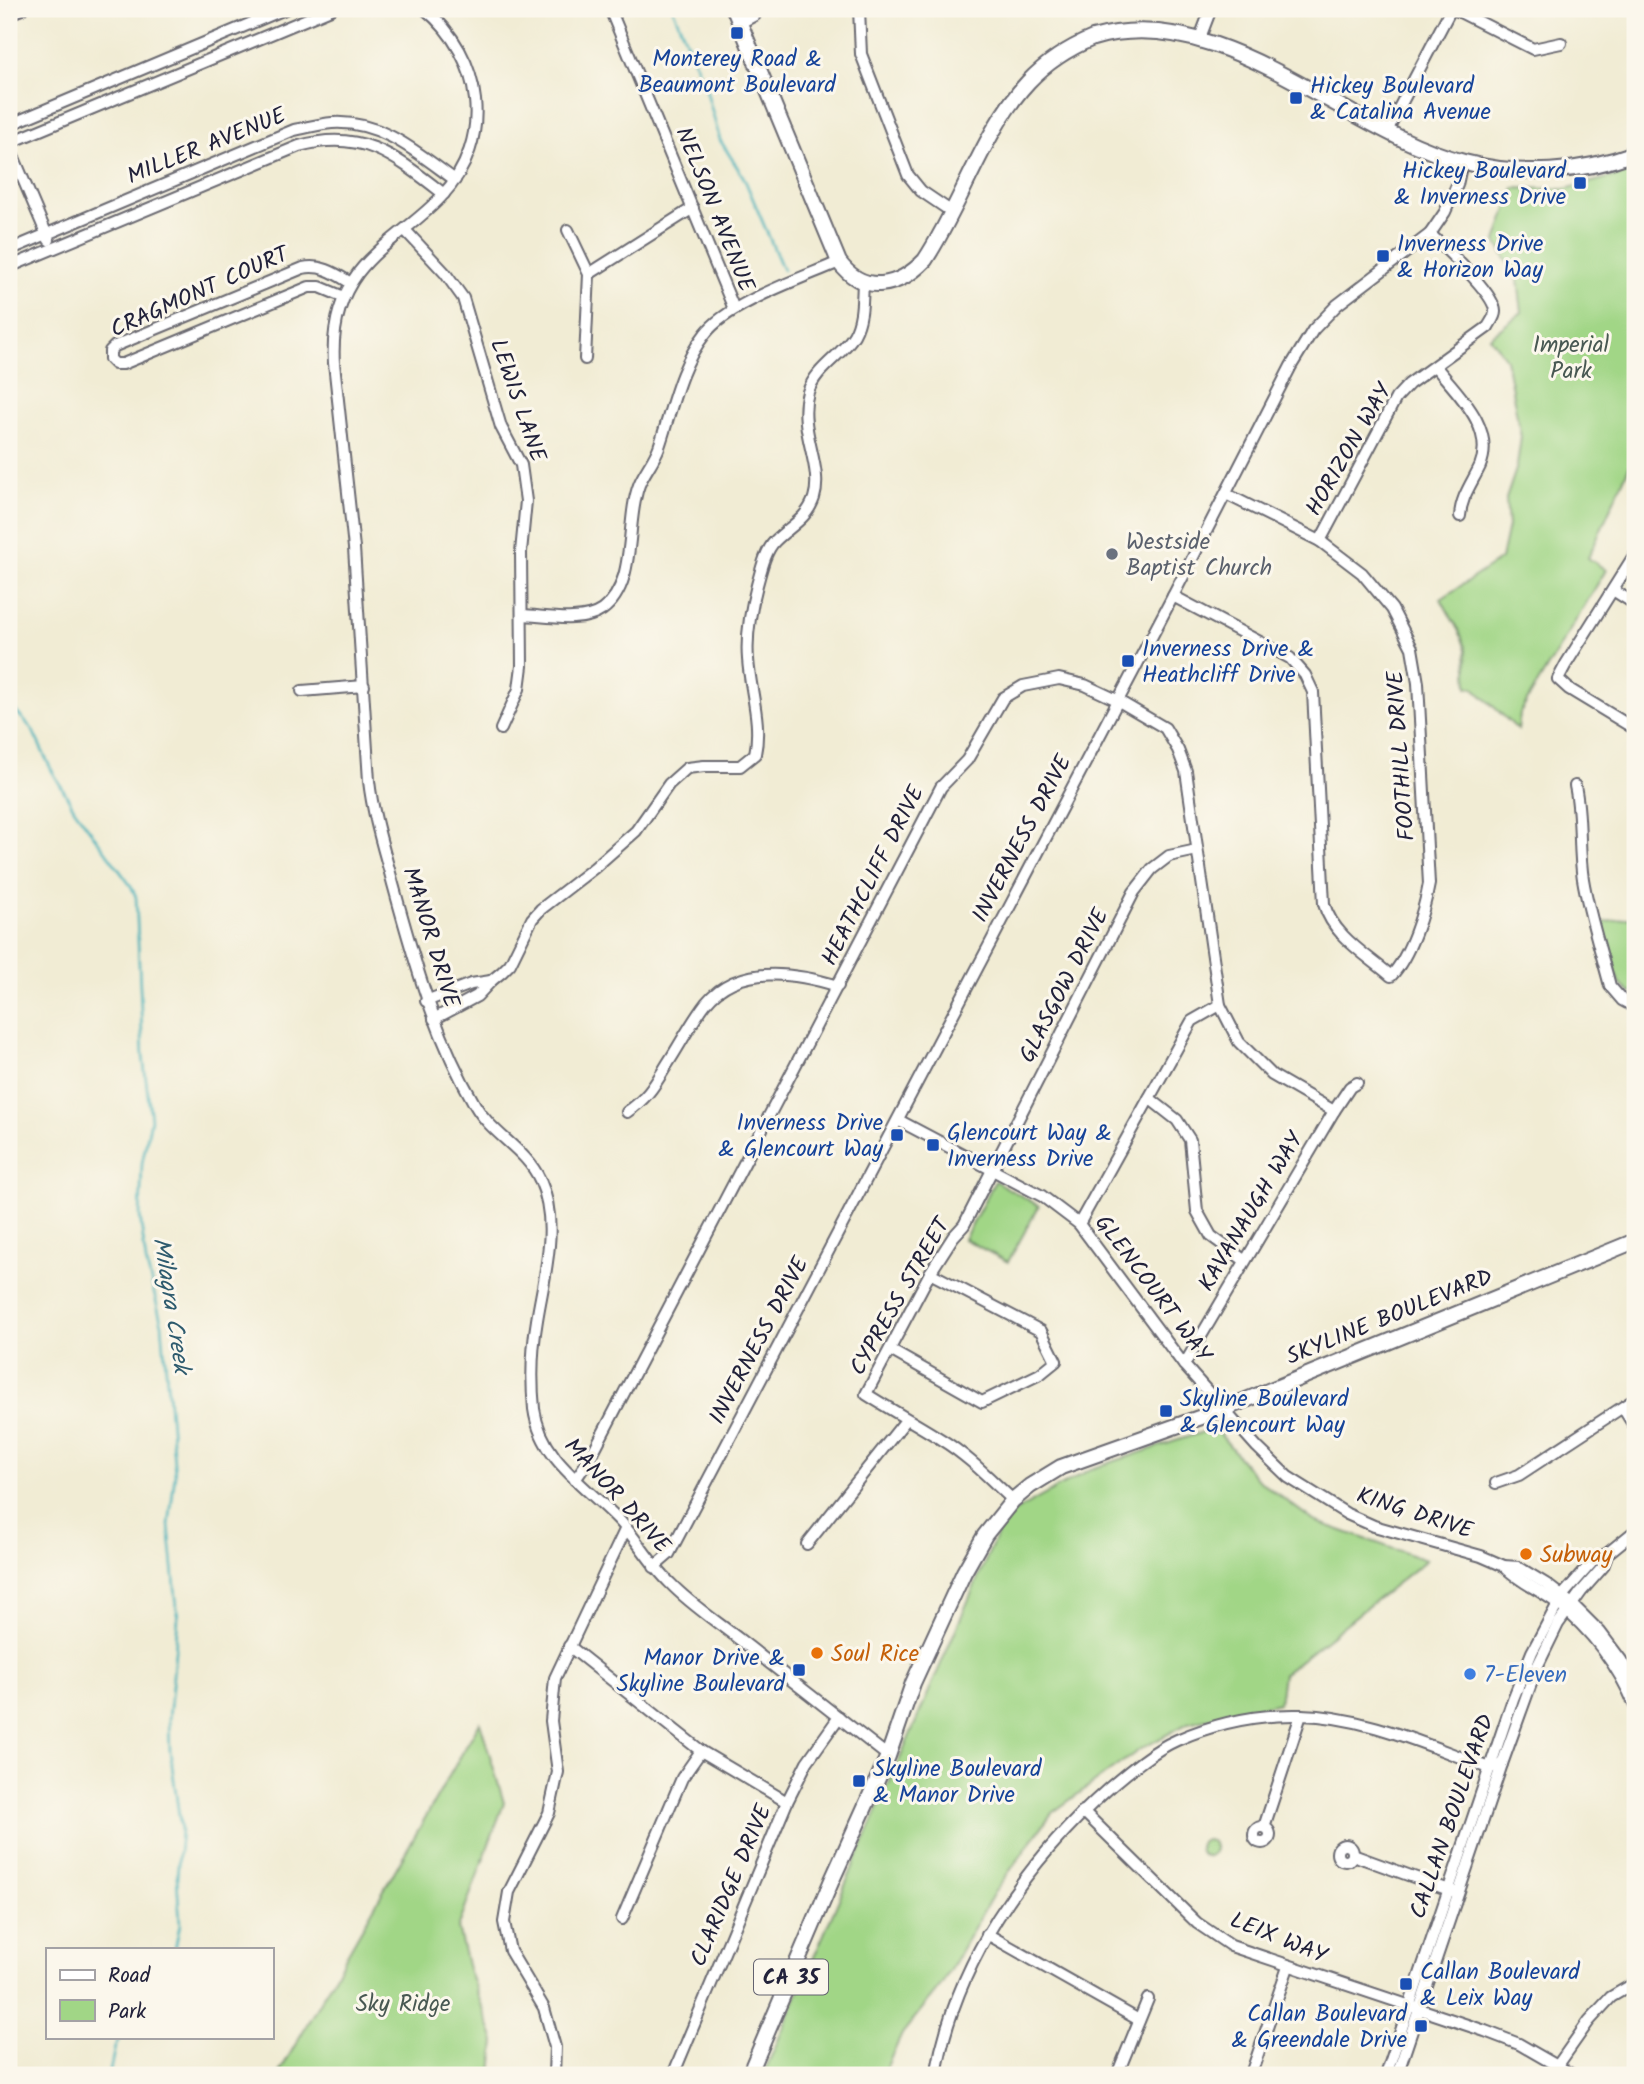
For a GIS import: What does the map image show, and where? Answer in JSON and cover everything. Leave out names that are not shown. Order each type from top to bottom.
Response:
[{"type":"main road","points":[[734,9],[839,262],[845,270],[863,282],[874,285],[896,281],[916,270],[933,249],[1007,110],[1029,81],[1055,58],[1087,41],[1120,31],[1159,28],[1201,35],[1242,52],[1411,142],[1462,162],[1511,170],[1558,170],[1604,163],[1635,153]]},
{"type":"main road","name":"SKYLINE BOULEVARD","points":[[749,2075],[888,1756],[914,1683],[964,1572],[985,1535],[1013,1500],[1030,1486],[1062,1467],[1224,1409],[1635,1241]]},
{"type":"street","points":[[9,14],[22,9]]},
{"type":"street","points":[[9,125],[285,9]]},
{"type":"street","points":[[52,249],[9,144],[331,9]]},
{"type":"street","name":"MANOR DRIVE","points":[[425,9],[446,28],[462,51],[476,107],[473,136],[465,162],[444,194],[373,257],[351,283],[335,328],[333,351],[354,548],[371,798],[426,1001],[476,1108],[488,1124],[528,1160],[542,1183],[548,1212],[549,1252],[533,1357],[534,1411],[537,1425],[551,1454],[626,1528],[654,1567],[671,1585],[888,1756]]},
{"type":"street","name":"NELSON AVENUE","points":[[610,9],[734,309]]},
{"type":"street","points":[[740,23],[755,15],[757,9]]},
{"type":"street","points":[[859,9],[861,54],[908,176],[921,191],[952,212]]},
{"type":"street","points":[[1201,35],[1211,9]]},
{"type":"street","points":[[1388,129],[1452,9],[1533,50],[1561,43]]},
{"type":"street","name":"MILLER AVENUE","points":[[9,250],[294,130],[332,123],[357,124],[382,132],[407,144],[455,180]]},
{"type":"street","name":"MILLER AVENUE","points":[[9,267],[316,141],[359,141],[381,149],[444,194]]},
{"type":"street","name":"INVERNESS DRIVE","points":[[654,1567],[669,1554],[1173,596],[1291,366],[1313,330],[1337,305],[1430,233],[1445,212],[1457,185],[1462,162]]},
{"type":"street","points":[[589,274],[693,208]]},
{"type":"street","name":"LEWIS LANE","points":[[404,230],[463,298],[501,427],[520,465],[526,501],[521,552],[522,666],[519,689],[501,729]]},
{"type":"street","points":[[568,230],[589,274],[585,359]]},
{"type":"street","name":"HORIZON WAY","points":[[1320,541],[1396,398],[1409,384],[1488,327],[1495,313],[1493,302],[1472,276],[1430,233]]},
{"type":"street","points":[[523,615],[581,617],[601,610],[615,594],[625,571],[638,486],[658,450],[680,378],[705,333],[734,309],[839,262]]},
{"type":"street","name":"CRAGMONT COURT","points":[[344,297],[320,287],[309,287],[123,364],[115,364],[110,359],[110,351],[116,346],[303,268],[328,270],[351,283]]},
{"type":"street","points":[[434,1019],[477,996],[510,964],[532,919],[541,909],[636,831],[669,784],[687,768],[704,765],[740,766],[755,754],[759,736],[747,657],[757,586],[773,542],[801,519],[815,496],[816,477],[804,414],[808,391],[820,371],[853,337],[860,320],[863,282]]},
{"type":"street","points":[[1435,366],[1478,422],[1484,446],[1481,463],[1461,503],[1460,516]]},
{"type":"street","name":"FOOTHILL DRIVE","points":[[1173,596],[1290,658],[1305,675],[1312,692],[1324,904],[1328,918],[1337,930],[1391,976],[1402,965],[1429,884],[1418,683],[1412,648],[1392,608],[1362,573],[1320,541],[1226,494]]},
{"type":"street","points":[[1635,554],[1558,679],[1569,689],[1635,729]]},
{"type":"street","points":[[1613,590],[1635,604]]},
{"type":"street","name":"HEATHCLIFF DRIVE","points":[[575,1480],[590,1458],[941,787],[967,760],[1003,698],[1023,686],[1059,678],[1085,685],[1165,728],[1186,771],[1220,1005],[1240,1042],[1272,1075],[1334,1111]]},
{"type":"street","points":[[302,691],[364,686]]},
{"type":"street","points":[[1575,786],[1580,805],[1579,843],[1583,880],[1610,986],[1622,1000],[1635,1007]]},
{"type":"street","name":"GLASGOW DRIVE","points":[[993,1169],[1134,892],[1152,869],[1169,856],[1197,850]]},
{"type":"street","points":[[627,1112],[644,1101],[707,1002],[726,987],[747,978],[776,974],[806,976],[838,986]]},
{"type":"street","points":[[426,1001],[471,984],[491,981]]},
{"type":"street","points":[[1079,1224],[1192,1021],[1220,1005]]},
{"type":"street","points":[[1635,1032],[1635,1043]]},
{"type":"street","name":"KAVANAUGH WAY","points":[[1184,1365],[1334,1111],[1350,1087],[1357,1083]]},
{"type":"street","points":[[1149,1098],[1177,1120],[1190,1140],[1197,1211],[1211,1236],[1244,1260]]},
{"type":"street","name":"GLENCOURT WAY","points":[[898,1120],[1042,1196],[1079,1224],[1184,1365],[1224,1409]]},
{"type":"street","name":"CYPRESS STREET","points":[[993,1169],[964,1225],[930,1273],[866,1394],[943,1440],[978,1467],[1013,1500]]},
{"type":"street","points":[[890,1350],[982,1402],[1040,1374],[1056,1361],[1041,1331],[930,1273]]},
{"type":"street","points":[[1496,1483],[1518,1475],[1635,1399]]},
{"type":"street","points":[[1623,1408],[1635,1427]]},
{"type":"street","name":"KING DRIVE","points":[[1224,1409],[1288,1477],[1347,1514],[1392,1532],[1480,1556],[1504,1566],[1512,1575],[1565,1604],[1609,1644],[1635,1684]]},
{"type":"street","points":[[807,1544],[906,1420]]},
{"type":"street","points":[[554,2075],[555,2047],[544,2008],[510,1951],[504,1923],[509,1892],[549,1813],[558,1772],[551,1721],[555,1678],[626,1528]]},
{"type":"street","name":"CALLAN BOULEVARD","points":[[1397,2075],[1415,2007],[1522,1674],[1565,1604],[1603,1567],[1608,1553],[1635,1531]]},
{"type":"street","name":"KING DRIVE","points":[[1565,1604],[1614,1665],[1635,1706]]},
{"type":"street","name":"CALLAN BOULEVARD","points":[[1453,1892],[1545,1648],[1565,1604]]},
{"type":"street","points":[[569,1646],[701,1751],[787,1802]]},
{"type":"street","points":[[936,2075],[942,2039],[962,1985],[987,1934],[1027,1874],[1083,1811],[1127,1773],[1175,1741],[1244,1718],[1301,1715],[1336,1718],[1374,1728],[1490,1768],[1502,1764]]},
{"type":"street","points":[[1264,1828],[1301,1715]]},
{"type":"street","name":"CLARIDGE DRIVE","points":[[673,2075],[787,1802],[807,1762],[839,1717]]},
{"type":"street","points":[[622,1919],[682,1778],[701,1751]]},
{"type":"street","name":"LEIX WAY","points":[[1083,1811],[1197,1923],[1231,1946],[1519,2044],[1573,2075]]},
{"type":"street","points":[[1353,1855],[1453,1892]]},
{"type":"street","points":[[987,1934],[1139,2020]]},
{"type":"street","points":[[1251,2074],[1288,1967]]},
{"type":"street","points":[[1558,2065],[1589,2021],[1611,1997],[1635,1983]]},
{"type":"street","points":[[1117,2075],[1149,1999]]},
{"type":"street","name":"CALLAN BOULEVARD","points":[[1386,2075],[1415,2007]]},
{"type":"green space","name":"Imperial Park","points":[[1635,171],[1635,454],[1588,558],[1606,570],[1520,713],[1518,730],[1473,687],[1468,687],[1466,650],[1461,635],[1441,599],[1501,559],[1508,526],[1506,499],[1517,466],[1521,437],[1506,359],[1490,337],[1522,312],[1518,280],[1496,242],[1514,188],[1565,189]]},
{"type":"green space","points":[[1635,919],[1635,991],[1630,993],[1619,983],[1602,923]]},
{"type":"green space","points":[[995,1181],[1039,1206],[1008,1262],[964,1239]]},
{"type":"green space","points":[[1215,1428],[1257,1479],[1314,1521],[1426,1560],[1283,1674],[1279,1703],[1188,1723],[1139,1750],[1052,1813],[995,1891],[942,1984],[902,2034],[883,2075],[763,2075],[997,1534],[1014,1512],[1091,1469]]},
{"type":"green space","name":"Sky Ridge","points":[[480,1722],[504,1803],[458,1928],[468,1969],[495,2041],[492,2075],[278,2075]]},
{"type":"green space","points":[[1207,1840],[1213,1842],[1213,1854],[1207,1856],[1201,1854],[1199,1848],[1201,1842]]},
{"type":"waterway","points":[[673,9],[706,89],[720,140],[744,178],[783,270]]},
{"type":"waterway","name":"Milagra Creek","points":[[9,704],[32,729],[75,810],[131,886],[136,897],[143,1056],[151,1119],[142,1163],[140,1216],[146,1262],[162,1324],[175,1474],[169,1525],[178,1618],[169,1719],[170,1751],[181,1830],[177,1877],[180,1924],[175,1948]]},
{"type":"waterway","name":"Milagra Creek","points":[[109,2075],[120,2038]]},
{"type":"place","name":"Monterey Road & Beaumont Boulevard","points":[[737,33]]},
{"type":"place","name":"Hickey Boulevard & Catalina Avenue","points":[[1296,98]]},
{"type":"place","name":"Hickey Boulevard & Inverness Drive","points":[[1580,183]]},
{"type":"place","name":"Inverness Drive & Horizon Way","points":[[1383,256]]},
{"type":"place","name":"Westside Baptist Church","points":[[1112,554]]},
{"type":"place","name":"Inverness Drive & Heathcliff Drive","points":[[1128,661]]},
{"type":"place","name":"Inverness Drive & Glencourt Way","points":[[897,1135]]},
{"type":"place","name":"Glencourt Way & Inverness Drive","points":[[933,1145]]},
{"type":"place","name":"Skyline Boulevard & Glencourt Way","points":[[1166,1411]]},
{"type":"place","name":"Subway","points":[[1526,1554]]},
{"type":"place","name":"Soul Rice","points":[[817,1653]]},
{"type":"place","name":"Manor Drive & Skyline Boulevard","points":[[799,1670]]},
{"type":"place","name":"7-Eleven","points":[[1470,1674]]},
{"type":"place","name":"Skyline Boulevard & Manor Drive","points":[[859,1781]]},
{"type":"place","name":"Callan Boulevard & Leix Way","points":[[1406,1984]]},
{"type":"place","name":"Callan Boulevard & Greendale Drive","points":[[1421,2026]]}]
